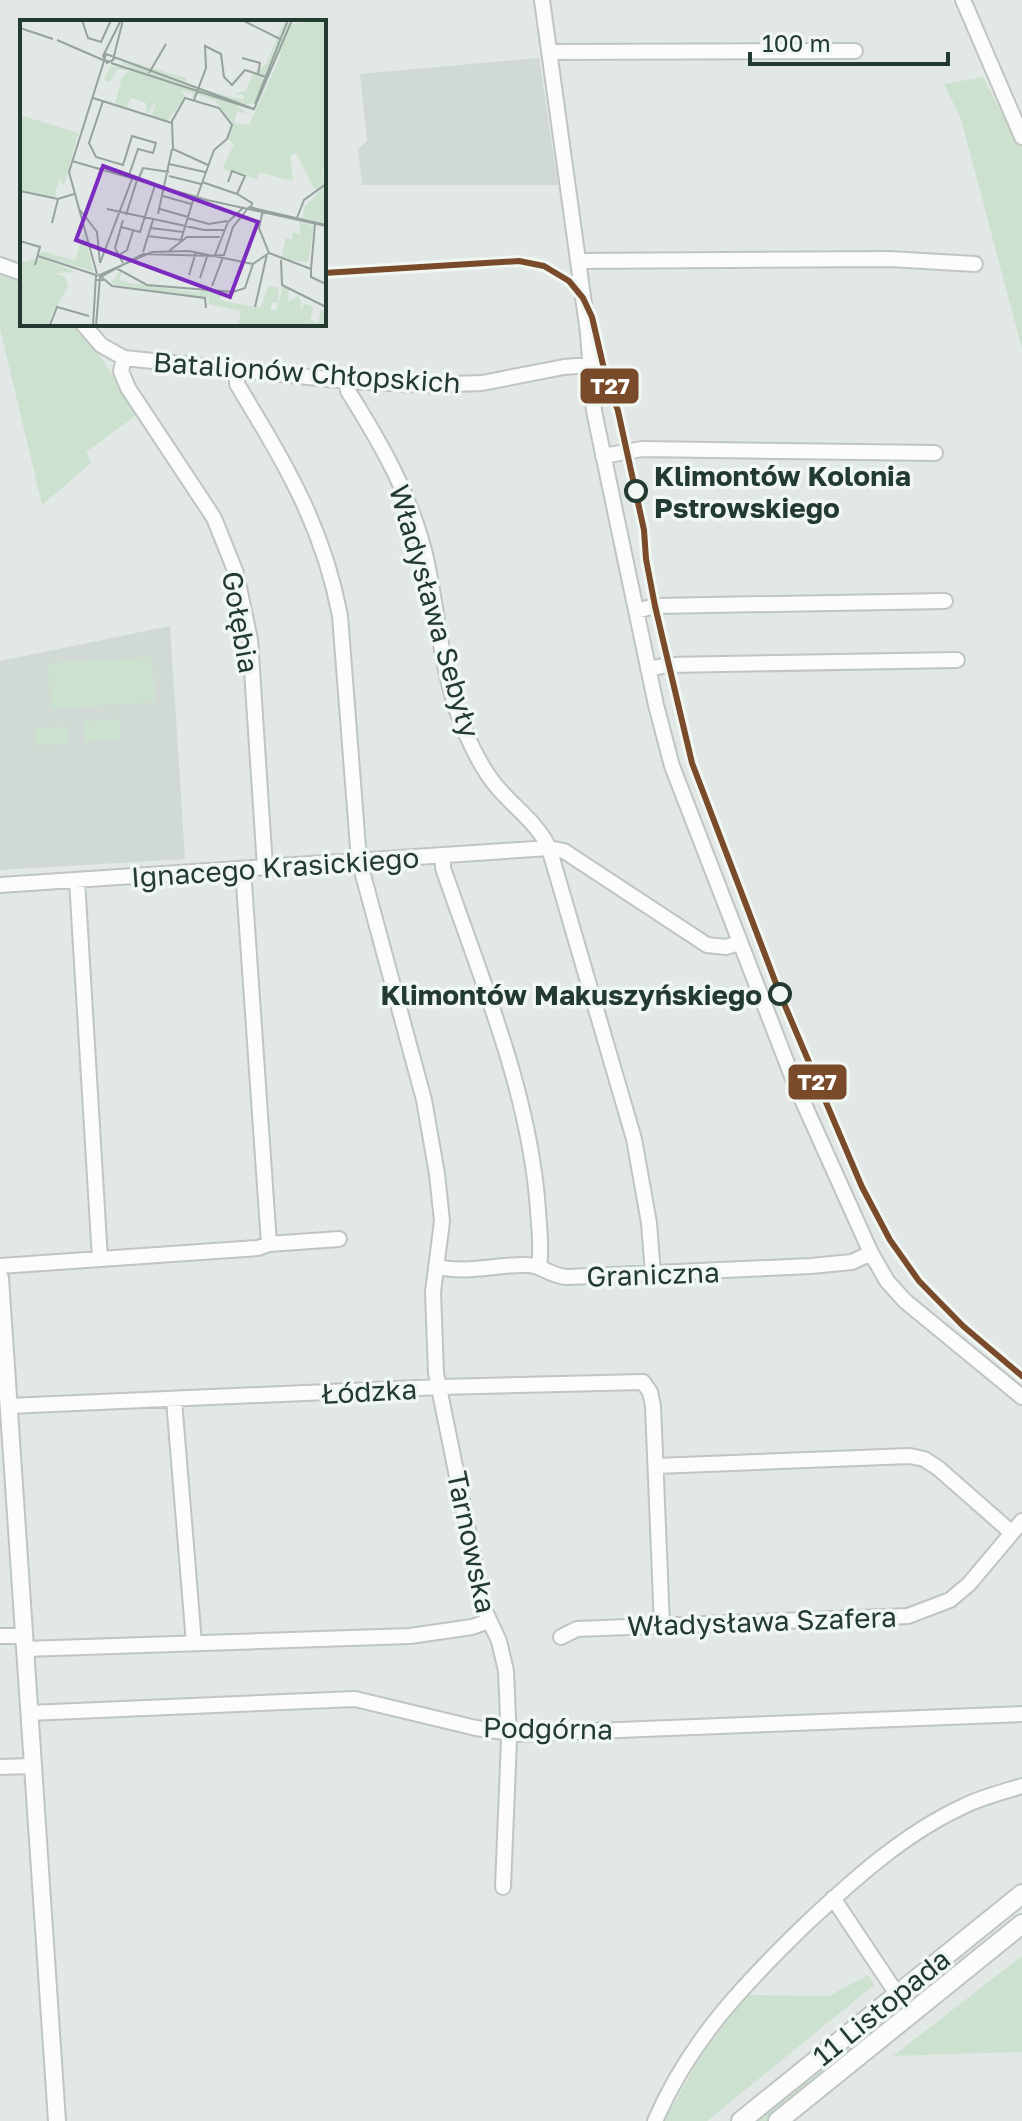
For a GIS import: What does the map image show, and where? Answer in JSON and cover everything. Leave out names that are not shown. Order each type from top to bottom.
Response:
[{"type":"main road","name":"11 Listopada","points":[[741,2121],[1022,1894]]},
{"type":"main road","name":"11 Listopada","points":[[778,2121],[1022,1924]]},
{"type":"street","points":[[542,0],[578,261],[594,411],[648,669],[672,766],[795,1084],[871,1253],[895,1292],[1022,1397]]},
{"type":"street","points":[[963,0],[1022,137]]},
{"type":"street","points":[[549,52],[855,51]]},
{"type":"street","points":[[578,261],[889,259],[975,264]]},
{"type":"street","points":[[0,265],[20,272]]},
{"type":"street","name":"Batalionów Chłopskich","points":[[85,326],[101,345],[124,358],[348,381],[410,385],[467,384],[590,365]]},
{"type":"street","name":"Gołębia","points":[[124,358],[121,371],[128,388],[214,518],[236,573],[250,640],[265,867]]},
{"type":"street","name":"Tarnowska","points":[[237,369],[237,384],[303,497],[334,583],[340,616],[359,860],[424,1100],[440,1197],[442,1221],[433,1292],[436,1373],[484,1609],[504,1655],[508,1733],[503,1887]]},
{"type":"street","name":"Władysława Sebyły","points":[[348,381],[348,391],[396,473],[415,517],[461,721],[496,786],[543,834],[549,848],[564,851],[707,945],[726,947],[739,943]]},
{"type":"street","points":[[603,456],[642,449],[935,453]]},
{"type":"street","points":[[636,611],[655,606],[945,601]]},
{"type":"street","points":[[648,669],[668,665],[957,660]]},
{"type":"street","points":[[549,848],[634,1139],[649,1223],[653,1274]]},
{"type":"street","name":"Ignacego Krasickiego","points":[[0,885],[549,848]]},
{"type":"street","points":[[443,855],[443,868],[521,1107],[536,1184],[541,1253],[539,1266]]},
{"type":"street","points":[[243,869],[269,1244]]},
{"type":"street","points":[[77,880],[100,1259]]},
{"type":"street","points":[[0,1266],[258,1248],[269,1244],[339,1239]]},
{"type":"street","name":"Graniczna","points":[[438,1267],[461,1270],[539,1266],[557,1277],[653,1274],[852,1262],[871,1253]]},
{"type":"street","points":[[0,1278],[57,2121]]},
{"type":"street","name":"Łódzka","points":[[9,1406],[440,1387],[643,1382],[650,1392],[653,1406],[662,1625]]},
{"type":"street","points":[[174,1400],[194,1643]]},
{"type":"street","points":[[656,1466],[910,1456],[924,1459],[938,1468],[1012,1533]]},
{"type":"street","name":"Władysława Szafera","points":[[561,1637],[577,1629],[908,1616],[950,1600],[969,1584],[1022,1521]]},
{"type":"street","points":[[0,1636],[24,1642],[194,1643],[410,1636],[472,1627],[489,1621]]},
{"type":"street","name":"Podgórna","points":[[29,1713],[355,1699],[508,1733],[1022,1714]]},
{"type":"street","points":[[0,1767],[32,1766]]},
{"type":"street","points":[[655,2121],[684,2065],[707,2030],[751,1977],[833,1898],[895,1846],[964,1806],[1022,1786]]},
{"type":"street","points":[[833,1898],[897,1994]]},
{"type":"shaded area","points":[[539,58],[558,185],[362,185],[358,149],[367,141],[360,74]]},
{"type":"shaded area","points":[[170,626],[185,859],[0,870],[0,661]]},
{"type":"green space","points":[[983,77],[1017,143],[1022,143],[1022,349],[961,119],[944,84]]},
{"type":"green space","points":[[0,272],[20,280],[20,326],[76,326],[138,414],[86,452],[91,463],[42,505],[0,328]]},
{"type":"green space","points":[[152,657],[155,702],[51,709],[48,663]]},
{"type":"green space","points":[[119,719],[121,739],[84,742],[83,722]]},
{"type":"green space","points":[[67,726],[68,743],[35,746],[34,729]]},
{"type":"green space","points":[[1022,1956],[1022,2052],[893,2056]]},
{"type":"green space","points":[[868,1975],[874,1985],[707,2121],[664,2121],[701,2056],[747,1995],[829,1996]]},
{"type":"green space","points":[[874,2022],[880,2030],[767,2121],[752,2121]]},
{"type":"transit line","name":"T27","points":[[326,273],[519,261],[544,266],[569,281],[583,298],[592,317],[618,411],[644,530],[655,606],[692,763],[780,994],[862,1187],[890,1240],[919,1281],[963,1326],[1022,1376]]},
{"type":"place","name":"Klimontów Kolonia Pstrowskiego","points":[[636,491]]},
{"type":"place","name":"Klimontów Makuszyńskiego","points":[[780,994]]}]
